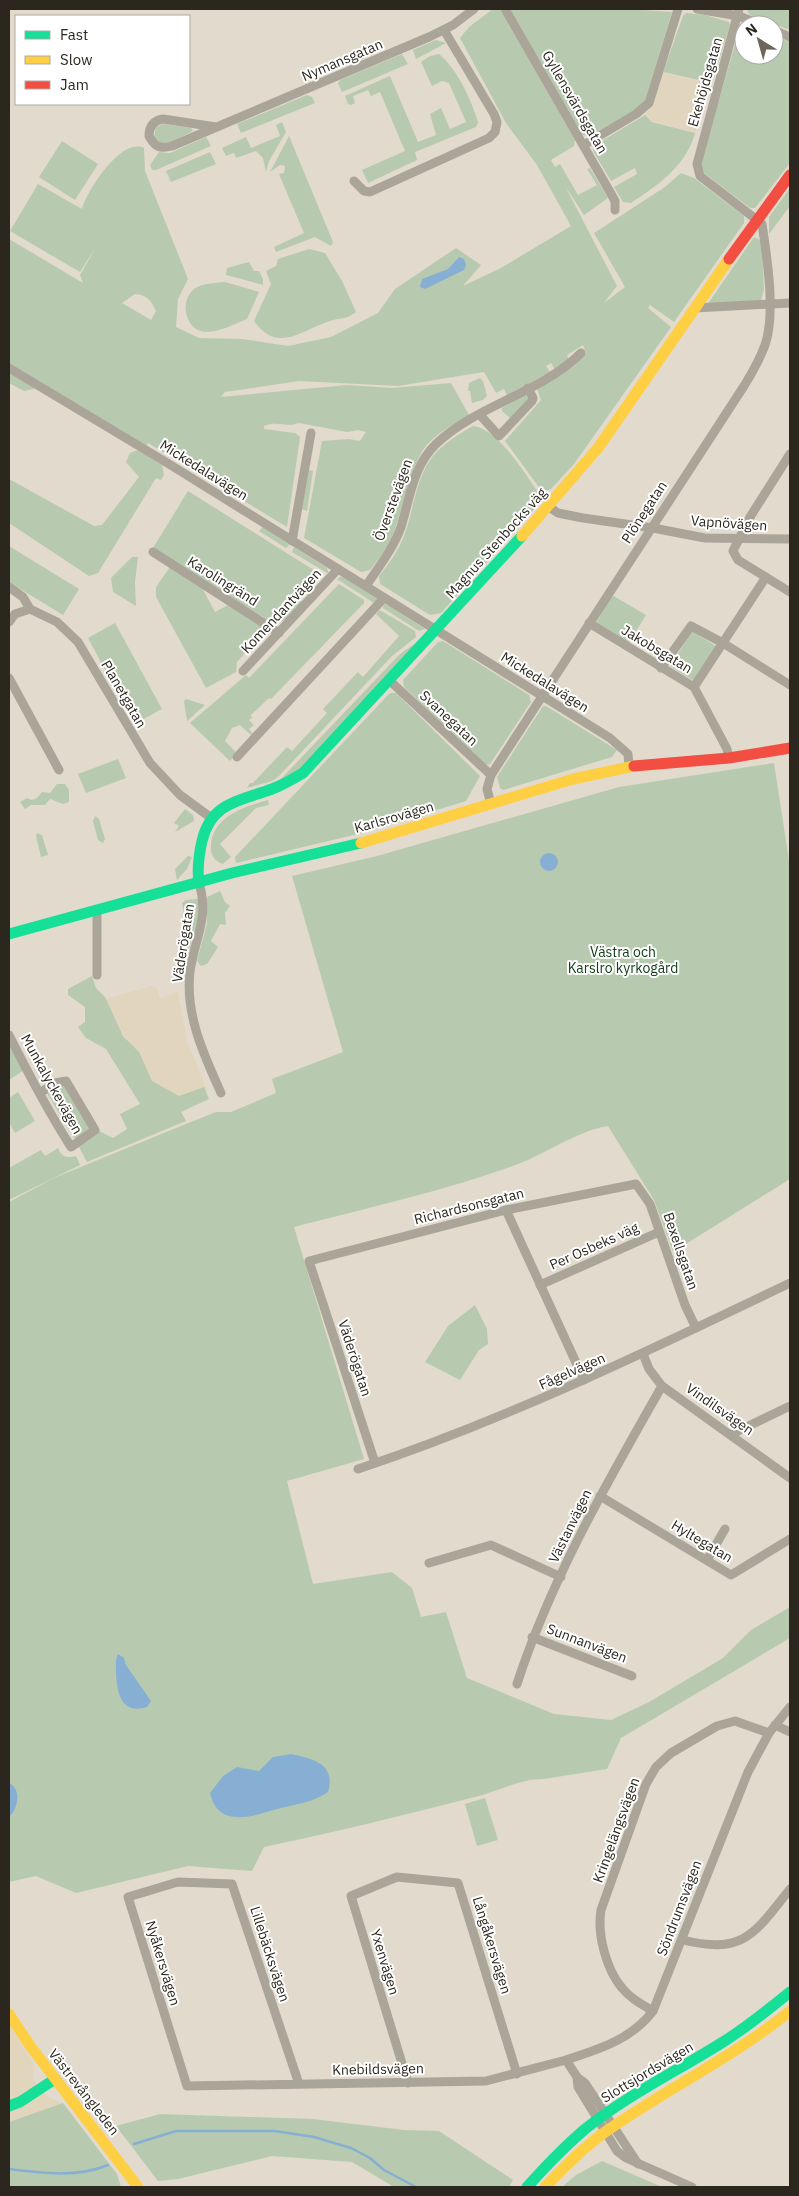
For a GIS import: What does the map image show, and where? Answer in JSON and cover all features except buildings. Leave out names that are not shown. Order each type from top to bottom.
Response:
[{"type":"street","name":"Nymansgatan","points":[[216,127],[163,119],[156,120],[151,125],[149,136],[156,146],[163,148],[260,110],[444,30],[474,9]]},
{"type":"street","name":"Gyllensvärdsgatan","points":[[505,9],[615,201],[615,210]]},
{"type":"street","points":[[584,145],[636,114],[649,103],[678,9]]},
{"type":"street","points":[[697,9],[739,12]]},
{"type":"street","name":"Ekehöjdsgatan","points":[[739,12],[696,164],[700,176],[757,219]]},
{"type":"street","points":[[354,181],[364,191],[370,192],[488,138],[495,132],[497,122],[494,114],[444,30]]},
{"type":"street","name":"Magnus Stenbocks väg","points":[[210,817],[222,807],[274,790],[294,781],[325,751],[549,507],[598,448],[757,219],[790,176]]},
{"type":"street","name":"Plönegatan","points":[[490,775],[754,369],[766,343],[769,305],[767,261],[762,224],[757,219]]},
{"type":"street","points":[[695,308],[790,303]]},
{"type":"street","name":"Överstevägen","points":[[366,586],[393,545],[424,458],[446,435],[557,372],[580,353]]},
{"type":"street","name":"Mickedalavägen","points":[[9,368],[169,464],[620,745],[628,754],[629,766]]},
{"type":"street","points":[[480,415],[499,436],[532,401],[533,398],[528,388]]},
{"type":"street","points":[[292,541],[311,433]]},
{"type":"street","points":[[790,454],[734,546],[734,556],[790,592]]},
{"type":"street","name":"Vapnövägen","points":[[549,507],[558,513],[577,517],[705,538],[790,539]]},
{"type":"street","name":"Karolingränd","points":[[153,552],[279,633]]},
{"type":"street","name":"Komendantvägen","points":[[243,671],[338,569]]},
{"type":"street","points":[[694,687],[766,577]]},
{"type":"street","points":[[9,587],[23,596],[30,609],[15,614],[9,622]]},
{"type":"street","points":[[237,757],[384,598]]},
{"type":"street","name":"Planetgatan","points":[[30,609],[57,622],[78,642],[150,763],[180,794],[210,817]]},
{"type":"street","name":"Jakobsgatan","points":[[589,623],[694,687],[727,749],[729,758]]},
{"type":"street","points":[[661,668],[691,626],[723,643],[790,685]]},
{"type":"street","points":[[9,678],[59,770]]},
{"type":"street","name":"Svanegatan","points":[[390,681],[490,775]]},
{"type":"street","name":"Karlsrovägen","points":[[9,934],[199,882],[361,843],[573,779],[629,766],[729,758],[790,748]]},
{"type":"street","points":[[490,775],[487,789],[491,804]]},
{"type":"street","points":[[199,882],[198,870],[202,837],[210,817]]},
{"type":"street","name":"Väderögatan","points":[[199,882],[204,906],[199,938],[190,971],[189,988],[198,1039],[221,1093]]},
{"type":"street","points":[[96,976],[97,910]]},
{"type":"street","name":"Munkalyckevägen","points":[[9,1035],[40,1093],[71,1147],[95,1130],[75,1095],[63,1080],[40,1093]]},
{"type":"street","name":"Richardsonsgatan","points":[[309,1261],[506,1210],[636,1184]]},
{"type":"street","name":"Bexellsgatan","points":[[636,1184],[650,1204],[685,1305],[696,1328]]},
{"type":"street","points":[[506,1210],[584,1380]]},
{"type":"street","name":"Per Osbeks väg","points":[[540,1285],[659,1232]]},
{"type":"street","name":"Väderögatan","points":[[309,1261],[375,1463]]},
{"type":"street","name":"Fågelvägen","points":[[358,1469],[474,1429],[643,1354],[790,1283]]},
{"type":"street","name":"Vindilsvägen","points":[[643,1354],[649,1369],[662,1386],[732,1434],[790,1478]]},
{"type":"street","name":"Västanvägen","points":[[517,1684],[532,1637],[600,1496],[662,1386]]},
{"type":"street","points":[[732,1434],[790,1406]]},
{"type":"street","name":"Hyltegatan","points":[[600,1496],[731,1575],[790,1539]]},
{"type":"street","points":[[707,1560],[725,1529]]},
{"type":"street","points":[[429,1563],[491,1545],[561,1577]]},
{"type":"street","name":"Sunnanvägen","points":[[532,1637],[632,1676]]},
{"type":"street","name":"Söndrumsvägen","points":[[566,2060],[603,2048],[626,2037],[642,2026],[653,2011],[683,1940],[726,1822],[748,1772],[769,1733],[790,1707]]},
{"type":"street","name":"Kringelängsvägen","points":[[653,2011],[632,1998],[614,1976],[606,1955],[599,1920],[600,1910],[646,1784],[656,1767],[671,1753],[717,1726],[735,1721],[769,1733]]},
{"type":"street","points":[[775,1725],[790,1732]]},
{"type":"street","name":"Långåkersvägen","points":[[397,1877],[458,1883],[517,2074]]},
{"type":"street","name":"Yxenvägen","points":[[397,1877],[351,1896],[408,2082]]},
{"type":"street","name":"Lillebäcksvägen","points":[[178,1882],[232,1884],[299,2084]]},
{"type":"street","name":"Nyåkersvägen","points":[[178,1882],[128,1897],[187,2086]]},
{"type":"street","points":[[683,1940],[714,1946],[742,1940],[756,1931],[790,1889]]},
{"type":"street","name":"Slottsjordsvägen","points":[[527,2187],[557,2154],[601,2116],[733,2037],[790,1992]]},
{"type":"street","name":"Slottsjordsvägen","points":[[545,2187],[570,2160],[609,2129],[734,2054],[790,2011]]},
{"type":"street","name":"Västrevångleden","points":[[9,2014],[55,2079],[138,2187]]},
{"type":"street","points":[[566,2060],[577,2077],[578,2087],[609,2129],[618,2151],[638,2164],[692,2187]]},
{"type":"street","name":"Knebildsvägen","points":[[187,2086],[486,2081],[566,2060]]},
{"type":"street","points":[[9,2106],[20,2102],[55,2079]]},
{"type":"shaded area","points":[[663,73],[711,84],[695,133],[653,121],[645,115],[652,107]]},
{"type":"shaded area","points":[[155,985],[160,998],[178,992],[187,1041],[207,1090],[181,1100],[140,1073],[126,1037],[102,1000]]},
{"type":"shaded area","points":[[9,2024],[34,2064],[33,2079],[46,2096],[63,2103],[9,2122]]},
{"type":"green space","points":[[493,9],[500,9],[575,140],[574,146],[551,160],[555,167],[560,164],[578,195],[597,185],[587,169],[590,168],[608,198],[584,215],[565,186],[617,286],[604,303],[625,287],[594,233],[665,187],[681,173],[694,178],[744,216],[744,223],[674,322],[650,305],[648,308],[671,327],[574,464],[550,490],[541,490],[505,441],[541,400],[537,389],[586,353],[583,345],[567,355],[569,361],[555,370],[551,363],[546,366],[550,372],[507,395],[504,389],[496,393],[484,372],[398,386],[299,381],[225,392],[221,397],[347,385],[392,388],[451,383],[469,415],[450,426],[427,444],[414,468],[395,530],[389,542],[370,570],[361,572],[304,538],[322,441],[349,439],[360,441],[366,432],[358,430],[347,432],[299,423],[290,425],[269,424],[264,426],[264,429],[295,433],[300,437],[287,527],[148,443],[145,447],[9,365],[9,239],[83,283],[80,275],[96,247],[80,272],[10,231],[38,184],[82,209],[91,190],[106,168],[125,150],[135,147],[144,148],[145,171],[188,279],[178,299],[176,327],[199,338],[243,339],[288,346],[331,337],[378,313],[395,289],[456,248],[481,265],[463,286],[499,269],[571,226],[537,165],[506,123],[460,38],[469,27]],"holes":[[[135,294],[143,296],[152,304],[156,311],[151,320],[122,303]]]},
{"type":"green space","points":[[510,9],[630,9],[672,12],[644,105],[590,136],[582,135]]},
{"type":"green space","points":[[746,9],[790,9],[790,30],[784,28],[784,15],[750,15]]},
{"type":"green space","points":[[686,13],[705,15],[729,22],[730,25],[712,83],[663,72],[683,16]]},
{"type":"green space","points":[[436,40],[446,43],[416,59],[413,50]]},
{"type":"green space","points":[[784,40],[790,42],[790,163],[755,208],[750,208],[704,173],[700,165],[734,48],[734,65],[784,65]]},
{"type":"green space","points":[[402,54],[408,64],[342,92],[338,83],[340,80]]},
{"type":"green space","points":[[439,54],[446,60],[463,85],[478,122],[476,127],[415,152],[417,160],[368,183],[362,170],[405,151],[380,92],[371,96],[368,90],[353,96],[355,103],[351,105],[348,104],[345,96],[390,76],[418,142],[436,135],[430,114],[441,108],[450,129],[466,122],[449,83],[442,81],[432,86],[421,62],[430,56]]},
{"type":"green space","points":[[307,95],[312,97],[315,103],[241,133],[237,124]]},
{"type":"green space","points":[[645,115],[652,122],[695,133],[685,155],[670,174],[631,203],[623,202],[614,187],[637,174],[635,168],[611,181],[593,151],[595,145]]},
{"type":"green space","points":[[282,122],[286,132],[269,161],[266,172],[263,158],[256,151],[236,158],[234,153],[226,156],[222,148],[246,137],[251,148],[280,136],[276,125]]},
{"type":"green space","points":[[163,124],[191,128],[193,131],[171,142],[161,143],[154,137],[156,127]]},
{"type":"green space","points":[[289,136],[333,242],[331,246],[315,237],[276,252],[274,247],[304,233],[279,174],[284,173],[285,166],[280,165],[270,172]]},
{"type":"green space","points":[[206,137],[211,146],[156,170],[152,170],[150,165],[159,152],[170,153]]},
{"type":"green space","points":[[62,141],[98,164],[75,200],[39,177]]},
{"type":"green space","points":[[210,152],[216,164],[171,182],[166,171]]},
{"type":"green space","points":[[790,188],[790,206],[769,234],[769,217]]},
{"type":"green space","points":[[754,237],[760,240],[762,244],[764,289],[761,300],[707,305]]},
{"type":"green space","points":[[309,249],[325,253],[342,281],[356,312],[348,317],[327,322],[298,335],[280,338],[271,336],[263,331],[254,321],[271,284],[266,271],[276,266],[278,259]]},
{"type":"green space","points":[[249,262],[254,271],[259,271],[263,279],[263,285],[226,275],[227,268]]},
{"type":"green space","points":[[225,282],[259,292],[247,319],[216,331],[199,331],[187,316],[186,303],[188,296],[199,286]]},
{"type":"green space","points":[[9,372],[34,389],[24,391],[9,383]]},
{"type":"green space","points":[[480,378],[483,381],[487,396],[483,400],[472,403],[470,391],[468,391],[469,383]]},
{"type":"green space","points":[[525,394],[529,399],[511,419],[502,411],[502,408]]},
{"type":"green space","points":[[473,426],[483,429],[503,445],[543,499],[441,613],[430,615],[380,584],[379,576],[402,542],[422,475],[427,465],[442,447]]},
{"type":"green space","points":[[138,450],[162,465],[164,475],[161,480],[156,478],[98,573],[89,576],[9,523],[9,479],[94,526],[102,525],[139,477],[126,462],[130,453]]},
{"type":"green space","points":[[309,470],[313,471],[307,511],[302,509]]},
{"type":"green space","points":[[188,491],[320,574],[298,597],[303,603],[285,620],[276,623],[271,622],[153,548]]},
{"type":"green space","points":[[263,527],[289,545],[286,548],[259,531]]},
{"type":"green space","points":[[9,546],[79,589],[63,615],[9,582]]},
{"type":"green space","points":[[294,547],[327,568],[329,574],[292,552]]},
{"type":"green space","points":[[132,557],[138,557],[135,582],[136,606],[113,592],[111,578]]},
{"type":"green space","points":[[170,567],[201,586],[215,612],[228,605],[267,629],[237,662],[236,672],[206,688],[156,597],[156,587]]},
{"type":"green space","points":[[343,577],[378,599],[374,603],[337,579]]},
{"type":"green space","points":[[339,584],[364,600],[364,603],[271,699],[269,698],[251,715],[252,718],[249,720],[254,725],[249,729],[253,734],[251,735],[240,725],[232,728],[225,741],[237,753],[230,761],[190,723],[246,675],[249,678]]},
{"type":"green space","points":[[612,595],[646,615],[628,644],[596,623]]},
{"type":"green space","points":[[384,604],[425,629],[419,631],[383,608]]},
{"type":"green space","points":[[380,610],[415,631],[416,637],[392,656],[279,776],[272,781],[247,788],[287,747],[292,751],[327,713],[323,709],[358,672],[363,677],[399,636],[376,614]]},
{"type":"green space","points":[[115,623],[162,709],[134,724],[88,638]]},
{"type":"green space","points":[[692,631],[716,646],[694,681],[670,666]]},
{"type":"green space","points":[[421,639],[297,772],[280,780],[399,655]]},
{"type":"green space","points":[[443,641],[529,695],[531,702],[490,764],[484,765],[404,687],[403,680],[438,642]]},
{"type":"green space","points":[[390,693],[396,693],[480,776],[466,801],[362,833],[236,863],[235,857]]},
{"type":"green space","points":[[186,699],[205,705],[187,721],[184,701]]},
{"type":"green space","points":[[543,706],[546,706],[617,750],[612,757],[503,790],[500,788],[497,777]]},
{"type":"green space","points":[[118,759],[126,778],[86,793],[78,774]]},
{"type":"green space","name":"Västra och Karslro kyrkogård","points":[[774,763],[790,867],[790,1179],[673,1252],[654,1200],[608,1126],[583,1133],[535,1157],[484,1176],[294,1227],[364,1459],[287,1481],[313,1584],[392,1572],[412,1588],[421,1617],[446,1612],[467,1678],[554,1714],[611,1720],[649,1702],[723,1658],[751,1630],[790,1607],[790,1638],[621,1738],[607,1769],[535,1779],[449,1804],[264,1847],[252,1871],[188,1866],[76,1893],[36,1876],[9,1882],[9,1202],[54,1178],[171,1130],[216,1112],[231,1112],[276,1093],[272,1079],[343,1052],[292,876],[377,856],[619,787]]},
{"type":"green space","points":[[57,784],[65,784],[69,790],[69,802],[63,804],[50,799],[45,805],[31,805],[25,809],[20,802],[27,798],[32,800],[37,798],[42,792],[50,793]]},
{"type":"green space","points":[[268,800],[269,805],[256,808],[220,844],[231,857],[223,864],[216,861],[211,850],[212,839],[222,822],[238,810]]},
{"type":"green space","points":[[185,809],[193,815],[194,821],[175,832],[179,826],[174,823]]},
{"type":"green space","points":[[95,816],[99,819],[105,839],[103,843],[98,840],[93,821]]},
{"type":"green space","points":[[37,833],[42,835],[48,855],[41,857]]},
{"type":"green space","points":[[188,856],[192,857],[187,869],[177,880],[175,869]]},
{"type":"green space","points":[[220,891],[225,902],[230,906],[225,913],[226,925],[220,924],[211,941],[218,947],[207,964],[201,966],[197,961],[207,923],[207,897]]},
{"type":"green space","points":[[199,899],[200,911],[185,964],[188,936],[182,903],[186,900]]},
{"type":"green space","points":[[92,976],[96,988],[105,997],[123,1036],[139,1052],[152,1081],[179,1096],[204,1087],[209,1099],[181,1112],[186,1121],[87,1162],[78,1145],[99,1131],[113,1138],[127,1129],[120,1114],[140,1104],[106,1049],[86,1038],[78,1027],[85,1022],[85,1007],[68,995],[68,989]]},
{"type":"green space","points":[[9,1045],[24,1070],[9,1080]]},
{"type":"green space","points":[[62,1082],[91,1128],[77,1138],[74,1138],[47,1093]]},
{"type":"green space","points":[[18,1092],[35,1121],[15,1133],[9,1122],[9,1098]]},
{"type":"green space","points":[[58,1148],[61,1154],[65,1156],[76,1156],[80,1165],[9,1200],[9,1168],[41,1150],[45,1156]]},
{"type":"green space","points":[[475,1305],[487,1329],[488,1344],[479,1350],[460,1380],[425,1362],[448,1326]]},
{"type":"green space","points":[[485,1798],[498,1840],[477,1846],[465,1804]]},
{"type":"green space","points":[[63,2103],[117,2174],[121,2187],[9,2187],[9,2122]]},
{"type":"green space","points":[[160,2114],[313,2119],[404,2130],[439,2131],[513,2180],[509,2187],[394,2187],[352,2162],[272,2156],[178,2179],[158,2181],[116,2126]]},
{"type":"green space","points":[[602,2161],[662,2187],[562,2187],[576,2175]]},
{"type":"water","points":[[459,257],[464,259],[466,265],[464,270],[425,289],[420,287],[422,279],[448,269]]},
{"type":"water","points":[[545,853],[553,853],[558,858],[556,869],[545,871],[540,866],[540,858]]},
{"type":"water","points":[[118,1654],[124,1658],[126,1665],[151,1701],[147,1707],[131,1708],[126,1705],[119,1695],[116,1663]]},
{"type":"water","points":[[291,1754],[315,1761],[326,1769],[330,1783],[328,1792],[310,1801],[247,1817],[228,1816],[220,1812],[214,1804],[210,1793],[223,1776],[237,1767],[259,1771],[273,1757]]},
{"type":"water","points":[[9,1783],[16,1790],[17,1799],[15,1809],[9,1817]]},
{"type":"waterway","points":[[134,2144],[176,2131],[275,2131],[314,2137],[351,2148],[370,2158],[384,2170],[416,2187]]},
{"type":"waterway","points":[[9,2169],[46,2173],[72,2173],[84,2172],[108,2165]]},
{"type":"traffic: fast","points":[[199,883],[199,856],[206,828],[212,818],[228,805],[238,800],[276,787],[303,773],[522,536]]},
{"type":"traffic: fast","points":[[9,934],[232,873],[361,843]]},
{"type":"traffic: fast","points":[[527,2187],[569,2144],[600,2118],[634,2095],[732,2036],[790,1992]]},
{"type":"traffic: fast","points":[[9,2106],[20,2102],[55,2079]]},
{"type":"traffic: slow","points":[[522,536],[598,448],[729,259]]},
{"type":"traffic: slow","points":[[361,843],[573,779],[634,766]]},
{"type":"traffic: slow","points":[[545,2187],[601,2135],[720,2060],[790,2011]]},
{"type":"traffic: slow","points":[[9,2014],[31,2047],[138,2187]]},
{"type":"traffic: jam","points":[[729,259],[790,175]]},
{"type":"traffic: jam","points":[[634,766],[729,758],[790,748]]}]
